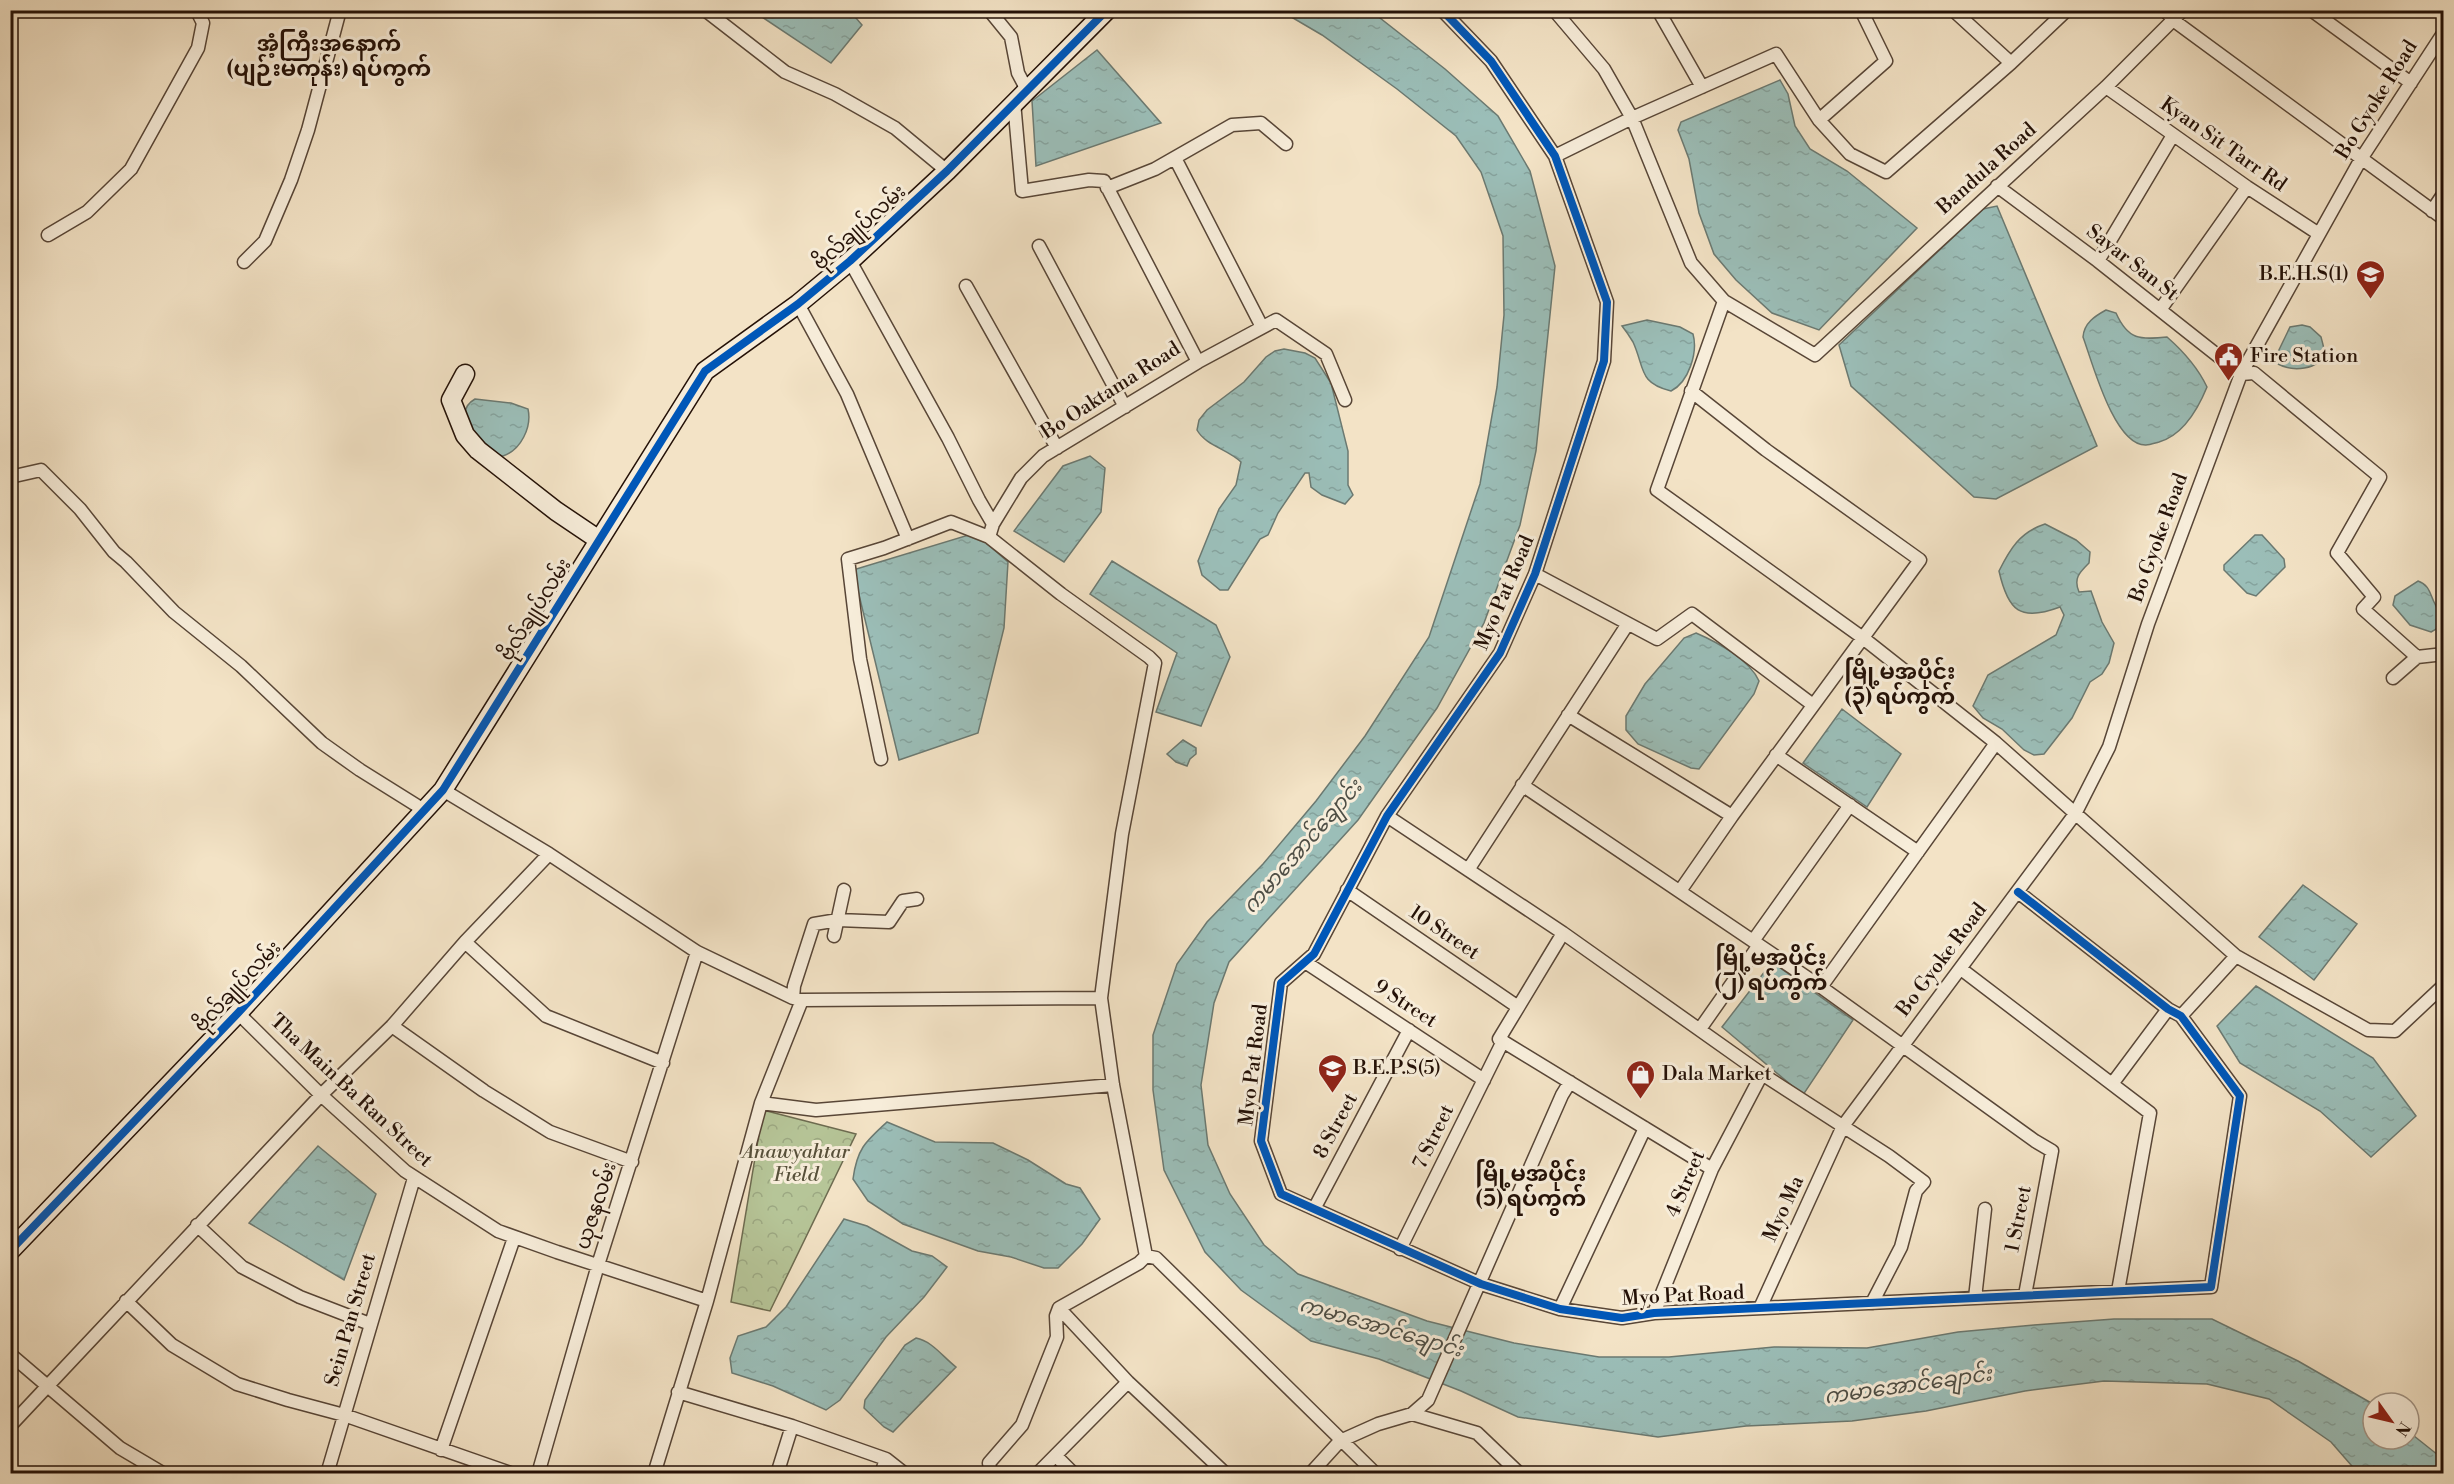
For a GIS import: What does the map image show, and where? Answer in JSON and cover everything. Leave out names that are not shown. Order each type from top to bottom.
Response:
[{"type":"street","points":[[48,235],[87,212],[131,169],[198,48],[203,22],[199,15],[202,10]]},
{"type":"street","points":[[244,262],[265,241],[291,180],[308,130],[340,10]]},
{"type":"street","points":[[705,10],[785,72],[835,94],[895,128],[946,171]]},
{"type":"street","points":[[989,10],[1011,37],[1018,73],[1021,96],[1022,191],[1089,180],[1104,181],[1107,188],[1155,169],[1222,129],[1241,123],[1262,123],[1286,144]]},
{"type":"street","name":"ဗိုလ်ချုပ်လမ်း","points":[[10,1251],[238,1013],[443,790],[705,371],[798,304],[850,261],[946,171],[1107,10]]},
{"type":"street","name":"Myo Pat Road","points":[[1442,10],[1491,61],[1554,156],[1607,302],[1604,361],[1535,574],[1500,653],[1387,816],[1314,954],[1281,983],[1261,1141],[1281,1194],[1481,1284],[1560,1309],[1622,1318],[1654,1313],[2211,1287],[2240,1096],[2181,1016]]},
{"type":"street","points":[[1554,10],[1604,69],[1632,118],[1691,263],[1724,302],[1657,490],[1863,638],[1996,743],[2236,956],[2368,1030],[2395,1031],[2444,985]]},
{"type":"street","points":[[1658,10],[1702,87]]},
{"type":"street","points":[[1819,120],[1886,61],[1861,10]]},
{"type":"street","points":[[1953,10],[2011,63]]},
{"type":"street","points":[[1554,156],[1632,118],[1776,54],[1819,120],[1850,154],[1886,172],[2011,63],[2067,10]]},
{"type":"street","name":"Bandula Road","points":[[1724,302],[1815,355],[2106,87],[2169,15],[2183,10]]},
{"type":"street","points":[[2311,10],[2411,83]]},
{"type":"street","points":[[2169,15],[2444,219]]},
{"type":"street","name":"Bo Gyoke Road","points":[[1844,1126],[2075,814],[2109,747],[2148,624],[2241,374],[2361,159],[2444,32]]},
{"type":"street","name":"Kyan Sit Tarr Rd","points":[[2106,87],[2247,187],[2319,234]]},
{"type":"street","points":[[2098,261],[2173,135]]},
{"type":"street","points":[[1175,158],[1262,327]]},
{"type":"street","name":"Sayar San St","points":[[1997,186],[2098,261],[2241,374],[2254,373],[2380,477],[2337,553],[2374,597],[2363,609],[2417,657]]},
{"type":"street","points":[[2160,310],[2247,187]]},
{"type":"street","name":"Bo Oaktama Road","points":[[989,537],[993,524],[1020,478],[1043,456],[1198,362],[1107,188]]},
{"type":"street","points":[[2432,211],[2444,193]]},
{"type":"street","points":[[1039,246],[1125,406]]},
{"type":"street","points":[[850,261],[943,428],[978,500],[993,524]]},
{"type":"street","points":[[966,286],[1057,448]]},
{"type":"street","points":[[798,304],[847,394],[908,539]]},
{"type":"street","points":[[1198,362],[1276,320],[1326,354],[1345,400]]},
{"type":"street","points":[[465,374],[451,400],[465,435],[478,450],[556,511],[599,540]]},
{"type":"street","points":[[1680,891],[1776,755],[1920,560],[1766,450],[1691,391]]},
{"type":"street","points":[[10,477],[41,471],[80,509],[114,552],[174,612],[241,666],[327,747],[424,810]]},
{"type":"street","points":[[881,759],[860,659],[848,559],[951,522],[989,537],[1061,594],[1155,663],[1122,834],[1101,998],[1113,1085],[1146,1256]]},
{"type":"street","points":[[1535,574],[1657,639],[1692,614],[1813,705]]},
{"type":"street","points":[[1468,870],[1627,625]]},
{"type":"street","points":[[2393,678],[2417,657],[2444,654]]},
{"type":"street","points":[[1568,715],[1732,816]]},
{"type":"street","points":[[1821,987],[1996,743]]},
{"type":"street","points":[[1776,755],[1918,852]]},
{"type":"street","points":[[1522,785],[1821,987],[1902,1047]]},
{"type":"street","points":[[443,790],[549,854],[697,952],[798,999],[1101,998]]},
{"type":"street","points":[[1700,1029],[1850,805]]},
{"type":"street","points":[[1387,816],[1563,933],[1762,1074],[1844,1126],[1924,1182],[1916,1191],[1901,1247],[1872,1303]]},
{"type":"street","points":[[10,1426],[321,1095],[392,1026],[465,942],[549,854]]},
{"type":"street","points":[[834,936],[844,890]]},
{"type":"street","name":"10 Street","points":[[1347,890],[1518,1007]]},
{"type":"street","points":[[2018,892],[2168,1009],[2181,1016],[2236,956]]},
{"type":"street","points":[[654,1473],[707,1300],[761,1103],[798,999],[794,986],[812,926],[816,922],[838,920],[889,922],[903,901],[917,899]]},
{"type":"street","name":"7 Street","points":[[1400,1249],[1503,1041],[1499,1039],[1563,933]]},
{"type":"street","points":[[465,942],[546,1016],[663,1063]]},
{"type":"street","name":"ယုဇနလမ်း","points":[[538,1473],[598,1265],[697,952]]},
{"type":"street","name":"9 Street","points":[[1305,962],[1484,1080]]},
{"type":"street","points":[[1961,969],[2150,1113],[2118,1291]]},
{"type":"street","points":[[2112,1084],[2168,1009]]},
{"type":"street","name":"Tha Main Ba Ran Street","points":[[238,1013],[321,1095],[414,1178],[498,1231],[707,1300]]},
{"type":"street","points":[[392,1026],[484,1091],[550,1132],[632,1162]]},
{"type":"street","name":"8 Street","points":[[1314,1209],[1409,1030]]},
{"type":"street","points":[[1503,1041],[1712,1169]]},
{"type":"street","name":"1 Street","points":[[1902,1047],[2052,1151],[2025,1295]]},
{"type":"street","name":"4 Street","points":[[1654,1313],[1712,1169],[1762,1074]]},
{"type":"street","points":[[1310,1473],[1340,1442],[1378,1424],[1412,1414],[1428,1400],[1481,1284],[1562,1095],[1570,1082]]},
{"type":"street","points":[[761,1103],[816,1110],[1113,1085]]},
{"type":"street","name":"Myo Ma","points":[[1760,1308],[1844,1126]]},
{"type":"street","points":[[1560,1309],[1645,1128]]},
{"type":"street","name":"Sein Pan Street","points":[[327,1473],[414,1178]]},
{"type":"street","points":[[1975,1298],[1985,1209]]},
{"type":"street","points":[[197,1225],[242,1267],[300,1297],[370,1324]]},
{"type":"street","points":[[441,1450],[514,1238]]},
{"type":"street","points":[[991,1473],[989,1463],[992,1457],[1022,1425],[1039,1384],[1057,1337],[1056,1316],[1059,1308],[1139,1263],[1146,1256]]},
{"type":"street","points":[[1146,1256],[1156,1258],[1340,1442],[1376,1473]]},
{"type":"street","points":[[126,1301],[172,1345],[237,1384],[344,1415],[513,1473]]},
{"type":"street","points":[[1059,1308],[1128,1382],[1226,1473]]},
{"type":"street","points":[[10,1354],[120,1448],[164,1473]]},
{"type":"street","points":[[1036,1473],[1056,1456],[1128,1382]]},
{"type":"street","points":[[678,1392],[792,1426],[886,1459],[905,1473]]},
{"type":"street","points":[[1412,1414],[1477,1433],[1520,1473]]},
{"type":"street","points":[[777,1473],[792,1426]]},
{"type":"street","points":[[1056,1456],[1074,1473]]},
{"type":"street","points":[[881,1473],[886,1459]]},
{"type":"green space","name":"Anawyahtar Field","points":[[763,1110],[856,1134],[770,1311],[731,1302]]},
{"type":"water","points":[[753,11],[850,11],[862,25],[831,63]]},
{"type":"water","name":"ကမာအောင်ချောင်း","points":[[1281,11],[1371,11],[1445,69],[1498,116],[1530,171],[1555,266],[1536,451],[1520,525],[1484,623],[1437,708],[1358,820],[1229,962],[1214,1003],[1201,1085],[1208,1145],[1230,1194],[1264,1245],[1298,1274],[1427,1321],[1514,1343],[1599,1357],[1669,1357],[1774,1347],[1867,1348],[1958,1332],[2034,1325],[2114,1319],[2212,1319],[2298,1361],[2361,1397],[2361,1451],[2421,1451],[2421,1442],[2443,1459],[2443,1473],[2358,1473],[2331,1442],[2269,1399],[2207,1384],[2104,1381],[2025,1391],[1926,1411],[1852,1421],[1746,1426],[1658,1437],[1518,1417],[1461,1391],[1379,1359],[1311,1341],[1241,1290],[1205,1252],[1164,1170],[1153,1090],[1153,1035],[1177,964],[1207,922],[1263,864],[1316,801],[1365,736],[1429,637],[1480,484],[1497,387],[1504,315],[1503,236],[1481,172],[1456,136],[1397,89],[1322,35]]},
{"type":"water","points":[[1097,50],[1161,123],[1036,166],[1032,101]]},
{"type":"water","points":[[1780,80],[1788,94],[1795,126],[1810,149],[1847,171],[1917,228],[1819,330],[1772,313],[1736,280],[1714,254],[1699,213],[1689,159],[1678,130],[1681,122]]},
{"type":"water","points":[[1997,206],[2097,446],[1996,499],[1974,497],[1851,386],[1839,345],[1983,209]]},
{"type":"water","points":[[2106,310],[2116,313],[2125,329],[2136,336],[2142,338],[2167,337],[2190,360],[2207,387],[2189,420],[2168,439],[2148,445],[2134,442],[2114,418],[2098,382],[2083,337],[2088,324],[2094,317]]},
{"type":"water","points":[[1647,320],[1680,327],[1693,334],[1694,349],[1691,366],[1683,381],[1671,391],[1660,388],[1648,379],[1633,342],[1622,326]]},
{"type":"water","points":[[2302,325],[2310,327],[2321,337],[2324,351],[2321,358],[2317,363],[2304,368],[2290,368],[2278,364],[2276,356],[2290,327]]},
{"type":"water","points":[[1284,349],[1305,353],[1315,358],[1331,383],[1348,451],[1348,485],[1353,495],[1345,504],[1322,495],[1311,487],[1309,473],[1305,473],[1278,513],[1268,535],[1260,539],[1228,590],[1220,590],[1202,575],[1198,561],[1219,509],[1236,485],[1241,462],[1211,444],[1201,435],[1197,430],[1199,420],[1207,410],[1244,382],[1266,357],[1275,351]]},
{"type":"water","points":[[475,399],[511,403],[528,409],[527,430],[515,449],[503,456],[492,452],[477,440],[465,418],[468,405]]},
{"type":"water","points":[[1090,456],[1105,468],[1101,512],[1064,562],[1014,531],[1063,466]]},
{"type":"water","points":[[2045,524],[2076,540],[2090,552],[2089,563],[2078,576],[2077,587],[2079,592],[2091,591],[2102,622],[2114,643],[2109,663],[2102,674],[2090,682],[2072,718],[2044,754],[2034,755],[2024,750],[2002,729],[1983,718],[1973,706],[1988,675],[2056,635],[2064,615],[2060,607],[2035,613],[2018,610],[2007,596],[1999,571],[2017,542],[2036,527]]},
{"type":"water","points":[[975,533],[1008,562],[1004,628],[978,733],[899,760],[853,570]]},
{"type":"water","points":[[2255,535],[2262,535],[2284,559],[2285,567],[2256,596],[2247,593],[2224,570],[2224,565]]},
{"type":"water","points":[[1112,561],[1216,625],[1230,657],[1201,726],[1156,712],[1177,653],[1090,594]]},
{"type":"water","points":[[2418,581],[2427,588],[2440,616],[2439,626],[2431,632],[2410,625],[2393,605],[2395,596]]},
{"type":"water","points":[[1696,633],[1741,659],[1755,673],[1759,681],[1754,694],[1699,769],[1691,768],[1638,744],[1626,730],[1626,716],[1645,684],[1684,638]]},
{"type":"water","points":[[1842,709],[1901,754],[1867,807],[1803,763]]},
{"type":"water","points":[[1183,740],[1196,748],[1196,754],[1187,766],[1176,762],[1167,754]]},
{"type":"water","points":[[2303,885],[2357,924],[2314,980],[2259,937]]},
{"type":"water","points":[[1772,962],[1853,1020],[1803,1095],[1722,1027]]},
{"type":"water","points":[[2256,986],[2373,1058],[2416,1116],[2371,1157],[2320,1111],[2240,1063],[2217,1026]]},
{"type":"water","points":[[887,1122],[935,1142],[993,1143],[1028,1160],[1066,1184],[1080,1188],[1100,1219],[1082,1244],[1058,1268],[1044,1268],[1011,1257],[978,1251],[903,1224],[868,1201],[853,1179],[857,1160],[863,1147]]},
{"type":"water","points":[[318,1146],[376,1194],[344,1280],[249,1223]]},
{"type":"water","points":[[844,1219],[867,1226],[912,1251],[932,1256],[947,1267],[924,1297],[886,1337],[840,1400],[826,1410],[773,1386],[732,1373],[730,1358],[738,1336],[766,1327],[786,1307]]},
{"type":"water","points":[[916,1338],[932,1346],[956,1367],[893,1432],[884,1427],[864,1408],[865,1400],[905,1345]]},
{"type":"cycle path","points":[[10,1251],[238,1013],[443,790],[705,371],[798,304],[850,261],[947,171],[1107,10]]},
{"type":"cycle path","points":[[1442,10],[1491,61],[1555,156],[1607,302],[1604,361],[1535,574],[1500,653],[1387,816],[1314,954],[1281,983],[1261,1141],[1281,1194],[1481,1284],[1560,1309],[1622,1318],[1654,1313],[2211,1287],[2240,1096],[2181,1016],[2168,1009],[2018,892]]},
{"type":"place","name":"B.E.H.S(1)","points":[[2370,300]]},
{"type":"place","name":"Fire Station","points":[[2229,382]]},
{"type":"place","name":"B.E.P.S(5)","points":[[1332,1094]]},
{"type":"place","name":"Dala Market","points":[[1641,1100]]},
{"type":"district","name":"အံ့ကြီးအနောက် (ပျဉ်းမကုန်း) ရပ်ကွက်","points":[[329,56]]},
{"type":"district","name":"မြို့မအပိုင်း (၃) ရပ်ကွက်","points":[[1900,684]]},
{"type":"district","name":"မြို့မအပိုင်း (၂) ရပ်ကွက်","points":[[1771,970]]},
{"type":"district","name":"မြို့မအပိုင်း (၁) ရပ်ကွက်","points":[[1531,1186]]}]
